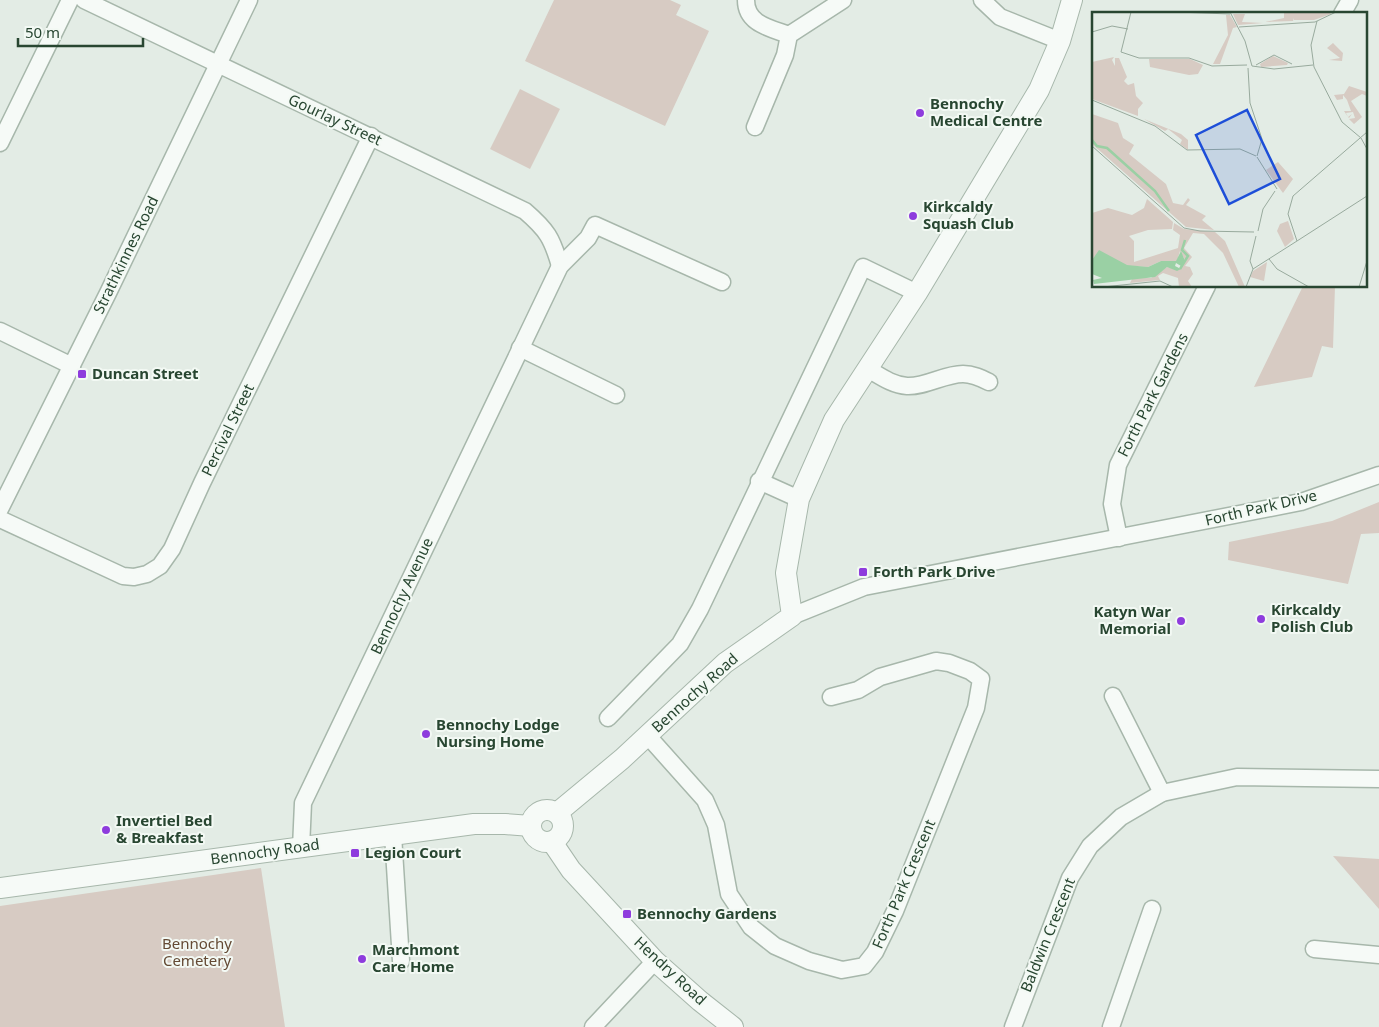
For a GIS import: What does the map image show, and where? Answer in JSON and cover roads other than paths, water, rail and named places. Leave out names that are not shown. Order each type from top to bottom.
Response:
[{"type":"street","points":[[0,142],[70,0]]},
{"type":"street","name":"Gourlay Street","points":[[84,0],[525,211],[542,226],[553,242],[560,266]]},
{"type":"street","name":"Strathkinnes Road","points":[[0,509],[72,366],[248,0]]},
{"type":"street","points":[[746,0],[751,17],[762,26],[789,35]]},
{"type":"street","points":[[755,127],[785,55],[789,35],[842,0]]},
{"type":"street","points":[[982,0],[1000,17],[1060,42]]},
{"type":"street","points":[[792,616],[786,573],[799,499],[834,420],[917,293],[1039,90],[1060,42],[1072,0]]},
{"type":"street","points":[[1343,12],[1350,0]]},
{"type":"street","name":"Percival Street","points":[[0,519],[123,576],[134,577],[147,574],[160,566],[172,549],[202,483],[371,136]]},
{"type":"street","name":"Bennochy Avenue","points":[[301,848],[303,803],[560,266],[588,238],[590,222],[722,282]]},
{"type":"street","points":[[608,718],[680,644],[700,609],[759,481],[863,267],[917,293]]},
{"type":"street","name":"Forth Park Gardens","points":[[1119,538],[1112,504],[1118,465],[1206,288]]},
{"type":"street","points":[[0,331],[72,366]]},
{"type":"street","points":[[520,348],[616,395]]},
{"type":"street","points":[[868,369],[887,381],[906,386],[964,374],[989,382]]},
{"type":"street","name":"Forth Park Drive","points":[[792,616],[864,587],[1301,502],[1379,475]]},
{"type":"street","points":[[759,481],[799,499]]},
{"type":"street","name":"Bennochy Road","points":[[557,813],[647,736],[725,663],[792,616]]},
{"type":"street","name":"Forth Park Crescent","points":[[647,736],[705,800],[716,825],[729,894],[751,927],[775,946],[808,961],[842,970],[864,966],[875,952],[895,911],[940,801],[976,708],[981,679],[970,671],[949,663],[936,661],[880,677],[858,690],[830,697]]},
{"type":"street","points":[[1113,696],[1162,793]]},
{"type":"street","name":"Baldwin Crescent","points":[[1013,1027],[1074,870],[1090,846],[1121,817],[1162,793],[1237,777],[1379,779]]},
{"type":"street","points":[[547,810],[557,813],[561,817],[564,826],[560,836],[547,843],[538,840],[531,826],[534,816],[547,810]]},
{"type":"street","name":"Bennochy Road","points":[[0,888],[474,824],[531,826]]},
{"type":"street","points":[[392,835],[401,961]]},
{"type":"street","name":"Hendry Road","points":[[552,842],[571,870],[656,960],[700,1001],[733,1027]]},
{"type":"street","points":[[1112,1027],[1152,909]]},
{"type":"street","points":[[1314,949],[1379,955]]},
{"type":"street","points":[[593,1027],[656,960]]},
{"type":"place","name":"Bennochy Medical Centre","points":[[920,113]]},
{"type":"place","name":"Kirkcaldy Squash Club","points":[[913,216]]},
{"type":"place","name":"Duncan Street","points":[[82,374]]},
{"type":"place","name":"Forth Park Drive","points":[[863,572]]},
{"type":"place","name":"Kirkcaldy Polish Club","points":[[1261,619]]},
{"type":"place","name":"Katyn War Memorial","points":[[1181,621]]},
{"type":"place","name":"Bennochy Lodge Nursing Home","points":[[426,734]]},
{"type":"place","name":"Invertiel Bed & Breakfast","points":[[106,830]]},
{"type":"place","name":"Legion Court","points":[[355,853]]},
{"type":"place","name":"Bennochy Gardens","points":[[627,914]]},
{"type":"place","name":"Marchmont Care Home","points":[[362,959]]},
{"type":"park label","name":"Bennochy Cemetery","points":[[197,952]]}]
